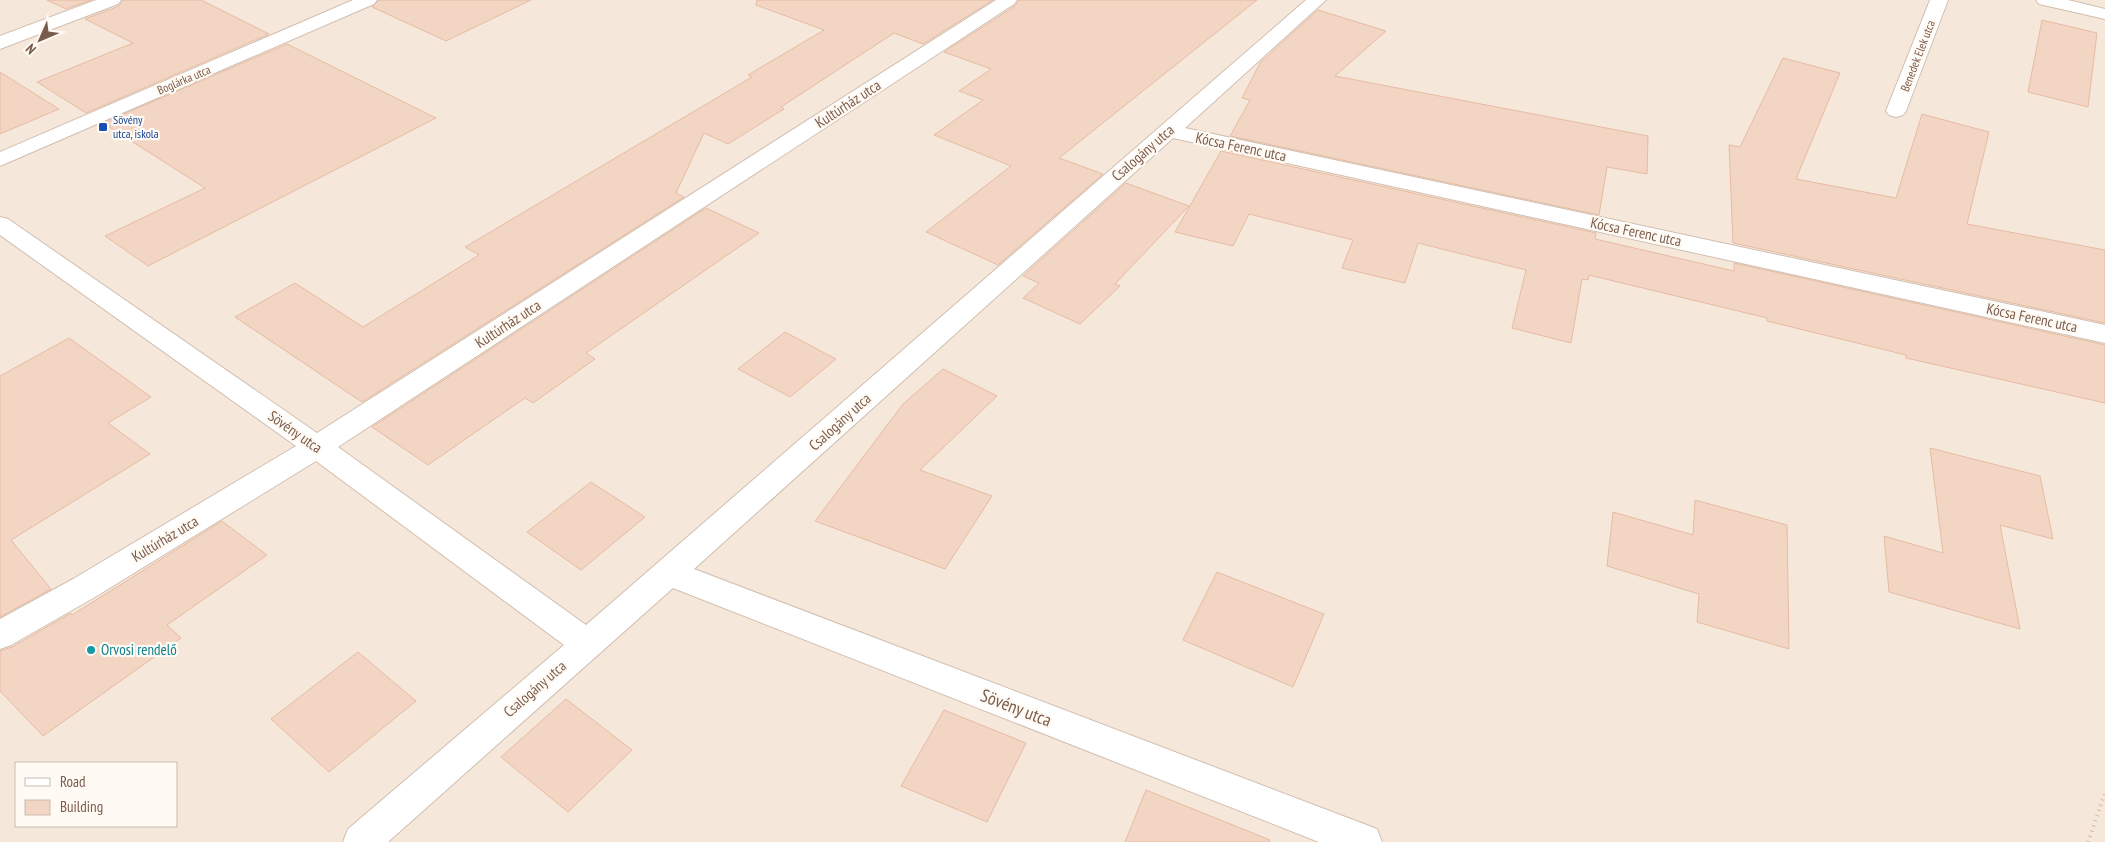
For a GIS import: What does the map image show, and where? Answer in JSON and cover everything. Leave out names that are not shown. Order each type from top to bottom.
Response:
[{"type":"street","points":[[0,43],[112,0]]},
{"type":"street","name":"Boglárka utca","points":[[0,160],[368,0]]},
{"type":"street","name":"Kultúrház utca","points":[[0,635],[84,588],[317,447],[1008,0]]},
{"type":"street","name":"Csalogány utca","points":[[361,842],[1318,0]]},
{"type":"street","name":"Benedek Elek utca","points":[[1896,111],[1939,0]]},
{"type":"street","points":[[2044,0],[2105,14]]},
{"type":"street","name":"Kócsa Ferenc utca","points":[[1168,131],[2105,334]]},
{"type":"street","name":"Sövény utca","points":[[0,224],[317,447],[586,643]]},
{"type":"street","name":"Sövény utca","points":[[669,573],[1364,842]]},
{"type":"path","points":[[2088,842],[2105,793]]},
{"type":"shaded area","points":[[0,0],[2105,0],[2105,842],[0,842]]},
{"type":"building","points":[[47,0],[91,0],[66,9]]},
{"type":"building","points":[[123,0],[201,0],[269,34],[86,113],[37,82],[133,43],[85,19],[119,6]]},
{"type":"building","points":[[379,0],[531,0],[446,41],[372,7]]},
{"type":"building","points":[[757,0],[993,0],[923,44],[894,33],[781,107],[784,109],[728,144],[704,133],[676,193],[684,197],[362,402],[235,317],[295,283],[363,327],[479,255],[465,247],[752,77],[748,75],[824,30],[756,5]]},
{"type":"building","points":[[1019,0],[1257,0],[1059,158],[1103,174],[998,265],[926,232],[1011,166],[934,135],[983,100],[959,91],[991,69],[944,52],[1015,6]]},
{"type":"building","points":[[1318,10],[1386,31],[1335,76],[1648,136],[1647,174],[1607,167],[1599,215],[1230,136],[1250,100],[1242,98],[1260,63]]},
{"type":"building","points":[[2042,20],[2097,33],[2088,107],[2028,92]]},
{"type":"building","points":[[287,44],[436,118],[148,266],[105,236],[205,188],[103,123]]},
{"type":"building","points":[[1783,58],[1840,73],[1796,179],[1896,198],[1922,114],[1989,132],[1967,224],[2105,250],[2105,323],[1733,243],[1729,145],[1740,147]]},
{"type":"building","points":[[0,72],[59,109],[0,134]]},
{"type":"building","points":[[1221,151],[1596,233],[1595,239],[1734,271],[1734,263],[2105,345],[2105,403],[1906,358],[1906,355],[1767,321],[1767,318],[1589,275],[1588,280],[1582,279],[1571,343],[1512,328],[1526,270],[1418,243],[1405,283],[1342,268],[1353,240],[1249,214],[1233,246],[1175,232]]},
{"type":"building","points":[[1126,183],[1189,206],[1115,284],[1120,286],[1080,324],[1023,298],[1039,283],[1023,276]]},
{"type":"building","points":[[706,208],[759,233],[586,353],[595,359],[533,403],[525,398],[428,465],[372,427]]},
{"type":"building","points":[[785,332],[836,359],[790,397],[738,369]]},
{"type":"building","points":[[69,338],[151,397],[108,423],[150,454],[11,540],[51,589],[0,617],[0,376]]},
{"type":"building","points":[[943,369],[997,396],[920,470],[992,496],[945,569],[815,521],[903,404]]},
{"type":"building","points":[[1930,448],[2040,476],[2053,539],[2000,525],[2020,629],[1889,592],[1884,536],[1943,553]]},
{"type":"building","points":[[591,482],[645,517],[581,570],[527,532]]},
{"type":"building","points":[[1695,500],[1787,525],[1789,649],[1697,622],[1699,594],[1607,566],[1613,512],[1693,535]]},
{"type":"building","name":"Orvosi rendelő","points":[[222,521],[267,555],[167,625],[181,638],[43,736],[0,691],[0,651],[12,647],[71,613],[72,615]]},
{"type":"building","points":[[1217,572],[1324,614],[1293,687],[1183,640]]},
{"type":"building","points":[[358,652],[416,701],[329,772],[271,719]]},
{"type":"building","points":[[566,699],[632,750],[568,812],[501,757]]},
{"type":"building","points":[[944,710],[1026,743],[987,822],[901,786]]},
{"type":"building","points":[[1146,790],[1270,840],[1269,842],[1125,842]]},
{"type":"place","name":"Sövény utca, iskola","points":[[103,127]]},
{"type":"place","name":"Orvosi rendelő","points":[[91,650]]}]
